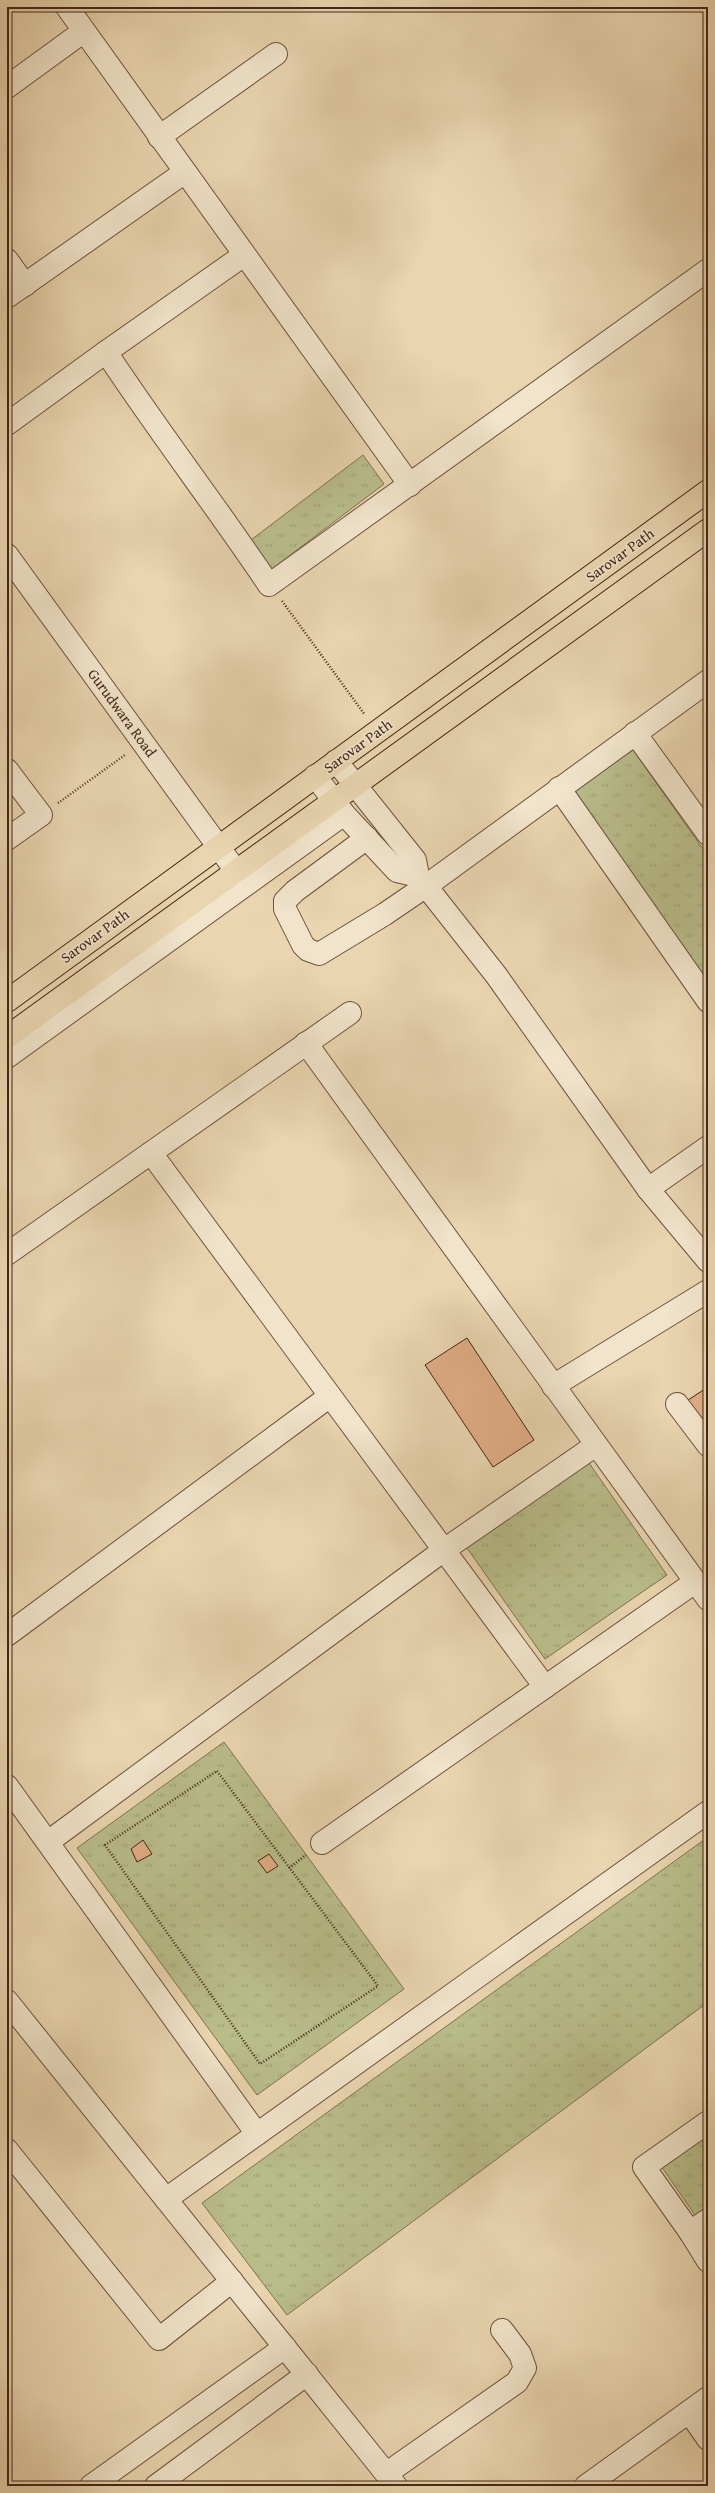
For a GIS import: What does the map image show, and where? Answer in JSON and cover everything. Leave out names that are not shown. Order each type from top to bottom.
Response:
[{"type":"main road","name":"Sarovar Path","points":[[7,1000],[708,491]]},
{"type":"main road","name":"Sarovar Path","points":[[7,1037],[236,871],[339,807],[354,786],[708,530]]},
{"type":"street","points":[[7,87],[78,15],[160,137],[410,485]]},
{"type":"street","points":[[160,137],[276,54]]},
{"type":"street","points":[[7,298],[185,172]]},
{"type":"street","points":[[7,424],[244,254]]},
{"type":"street","points":[[7,260],[25,285]]},
{"type":"street","points":[[106,352],[152,422],[206,492],[269,585],[708,270]]},
{"type":"street","name":"Gurudwara Road","points":[[7,555],[236,871]]},
{"type":"street","points":[[367,838],[295,891],[285,901],[285,909],[308,950],[319,954],[332,948],[422,881],[559,788],[708,681]]},
{"type":"street","points":[[635,733],[705,825]]},
{"type":"street","points":[[336,761],[354,786],[415,860],[422,881],[496,975],[648,1189],[708,1261]]},
{"type":"street","points":[[7,770],[41,814],[7,839]]},
{"type":"street","points":[[315,776],[339,807],[397,871],[422,881]]},
{"type":"street","points":[[559,788],[708,1002]]},
{"type":"street","points":[[7,1057],[339,807]]},
{"type":"street","points":[[7,1254],[350,1013]]},
{"type":"street","points":[[306,1043],[708,1599]]},
{"type":"street","points":[[648,1189],[708,1147]]},
{"type":"street","points":[[150,1153],[545,1687]]},
{"type":"street","points":[[553,1386],[708,1292]]},
{"type":"street","points":[[7,1635],[330,1396]]},
{"type":"street","points":[[676,1404],[708,1445]]},
{"type":"street","points":[[48,1842],[444,1550],[596,1445]]},
{"type":"street","points":[[322,1843],[695,1582]]},
{"type":"street","points":[[7,1786],[257,2134]]},
{"type":"street","points":[[166,2199],[708,1812]]},
{"type":"street","points":[[7,2001],[392,2480],[517,2382],[525,2368],[520,2354],[502,2330]]},
{"type":"street","points":[[708,2122],[644,2167],[690,2232],[708,2261]]},
{"type":"street","points":[[7,2150],[160,2339],[232,2281]]},
{"type":"street","points":[[690,2232],[708,2220]]},
{"type":"street","points":[[91,2486],[285,2347]]},
{"type":"street","points":[[156,2486],[307,2374]]},
{"type":"street","points":[[586,2486],[708,2398]]},
{"type":"street","points":[[689,2412],[708,2439]]},
{"type":"path","points":[[269,585],[378,731]]},
{"type":"path","points":[[41,814],[129,752]]},
{"type":"path","points":[[217,1772],[378,1986],[260,2064],[105,1845],[217,1772]]},
{"type":"green space","points":[[363,455],[384,484],[264,575],[243,546]]},
{"type":"green space","points":[[633,750],[708,856],[708,982],[573,791]]},
{"type":"green space","points":[[582,1453],[667,1575],[545,1659],[460,1538]]},
{"type":"green space","points":[[224,1742],[404,1989],[257,2095],[77,1848]]},
{"type":"green space","points":[[708,1837],[708,2002],[287,2315],[202,2203]]},
{"type":"green space","points":[[708,2133],[708,2206],[695,2215],[661,2166]]},
{"type":"building","points":[[467,1338],[534,1440],[493,1467],[425,1365]]},
{"type":"building","points":[[708,1387],[708,1424],[702,1428],[685,1402]]},
{"type":"building","points":[[143,1840],[152,1854],[137,1862],[131,1849]]},
{"type":"building","points":[[269,1854],[278,1866],[267,1873],[258,1861]]}]
